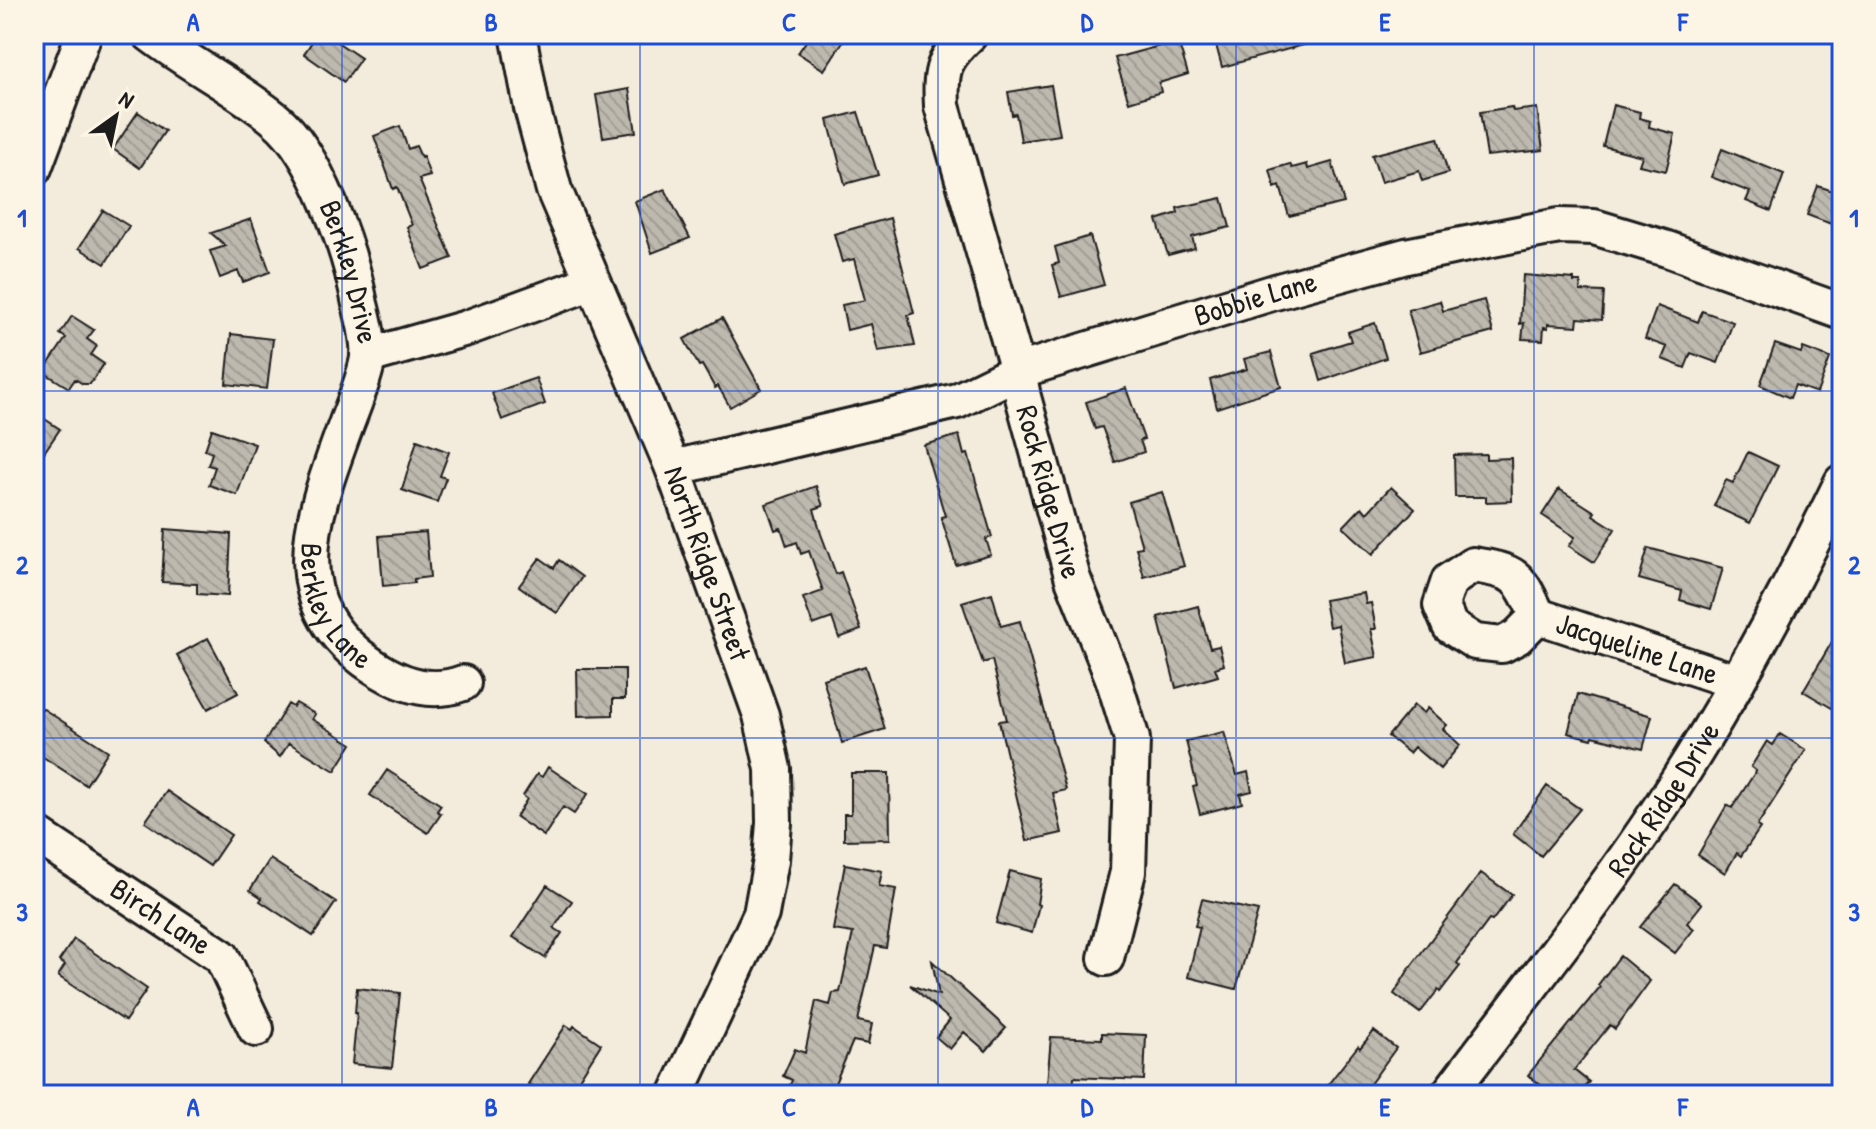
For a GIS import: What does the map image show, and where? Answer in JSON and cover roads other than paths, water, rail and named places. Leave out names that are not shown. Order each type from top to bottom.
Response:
[{"type":"street","points":[[34,168],[84,34]]},
{"type":"street","name":"Berkley Drive","points":[[150,34],[226,83],[278,122],[307,158],[334,217],[356,288],[368,356],[467,328],[593,282]]},
{"type":"street","name":"North Ridge Street","points":[[518,34],[532,108],[554,190],[673,468],[761,715],[773,769],[771,860],[761,914],[676,1095]]},
{"type":"street","name":"Rock Ridge Drive","points":[[970,34],[944,61],[942,106],[1018,371],[1073,579],[1113,678],[1132,739],[1128,872],[1106,958]]},
{"type":"street","name":"Bobbie Lane","points":[[673,468],[957,401],[1018,371],[1275,292],[1406,256],[1559,226],[1594,227],[1667,249],[1842,312]]},
{"type":"street","name":"Berkley Lane","points":[[368,356],[357,396],[319,498],[309,554],[314,591],[328,621],[352,652],[392,679],[427,689],[446,689],[463,683]]},
{"type":"street","name":"Rock Ridge Drive","points":[[1448,1095],[1588,910],[1671,791],[1737,682],[1842,482]]},
{"type":"street","name":"Jacqueline Lane","points":[[1538,616],[1737,682]]},
{"type":"street","name":"Birch Lane","points":[[34,833],[222,957],[256,1029]]}]
